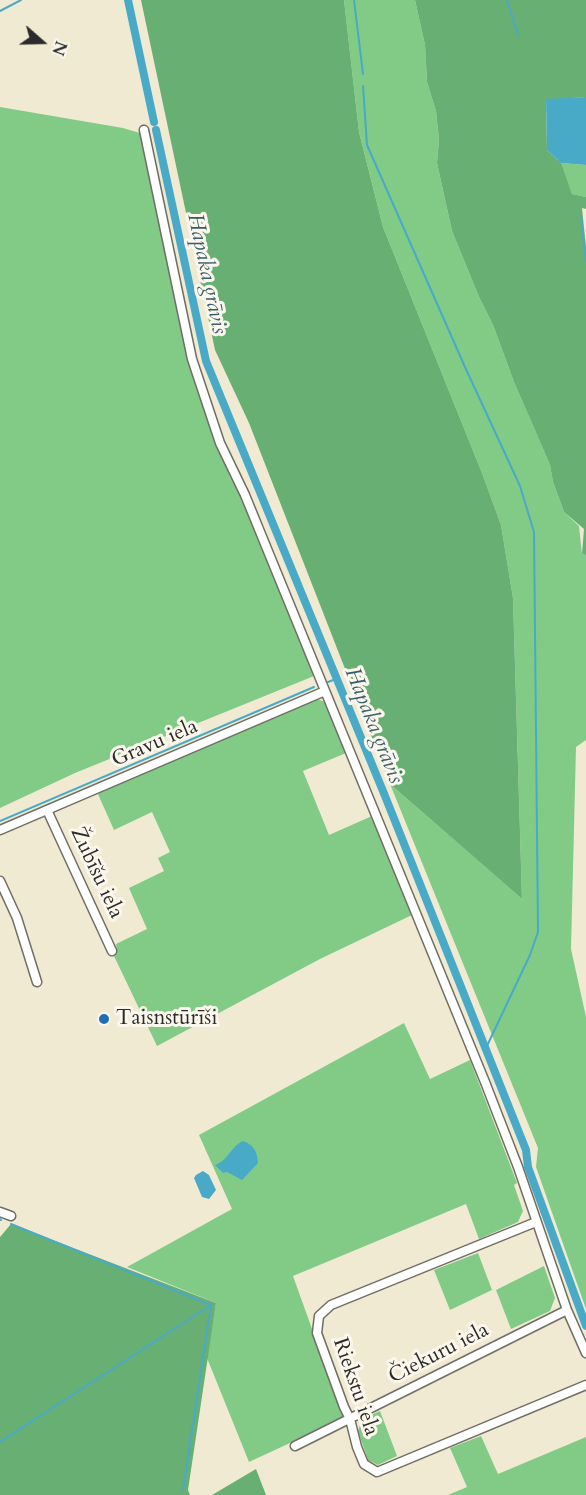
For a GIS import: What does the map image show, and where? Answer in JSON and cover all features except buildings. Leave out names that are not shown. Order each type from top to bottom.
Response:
[{"type":"street","points":[[144,130],[195,368],[220,443],[245,495],[485,1082],[518,1167],[567,1310],[586,1353]]},
{"type":"street","name":"Gravu iela","points":[[0,830],[325,691]]},
{"type":"street","name":"Žubīšu iela","points":[[47,810],[112,951]]},
{"type":"street","points":[[0,881],[17,918],[37,982]]},
{"type":"street","points":[[0,1212],[11,1216]]},
{"type":"street","name":"Riekstu iela","points":[[536,1222],[331,1305],[319,1316],[317,1333],[350,1419],[364,1464],[377,1472],[586,1385]]},
{"type":"street","name":"Čiekuru iela","points":[[295,1446],[567,1310]]},
{"type":"green space","points":[[141,0],[344,0],[359,132],[383,227],[501,525],[513,598],[522,899],[390,784],[249,423],[215,350]]},
{"type":"green space","points":[[344,0],[415,0],[425,45],[427,82],[436,111],[439,140],[437,163],[452,231],[550,465],[553,482],[564,512],[579,526],[582,554],[586,555],[586,740],[576,747],[571,949],[586,1017],[586,1309],[536,1167],[538,1148],[390,784],[522,899],[513,598],[501,525],[383,227],[359,132]]},
{"type":"green space","points":[[415,0],[586,0],[586,97],[546,100],[547,150],[561,163],[572,194],[586,197],[586,209],[582,208],[586,247],[586,555],[582,554],[584,529],[564,512],[553,482],[550,465],[452,231],[437,163],[439,140],[436,111],[427,82],[425,45]]},
{"type":"green space","points":[[0,107],[123,128],[140,133],[188,358],[217,446],[239,493],[314,676],[75,773],[0,808]]},
{"type":"green space","points":[[540,115],[561,163],[586,165],[586,197],[572,194]]},
{"type":"green space","points":[[317,699],[325,702],[346,753],[303,771],[329,835],[372,816],[412,915],[320,959],[157,1046],[114,956],[117,952],[116,944],[147,929],[129,888],[164,871],[158,858],[170,852],[152,812],[114,830],[97,792]]},
{"type":"green space","points":[[404,1023],[430,1079],[470,1060],[517,1183],[514,1185],[523,1211],[518,1222],[479,1239],[466,1204],[293,1276],[344,1418],[249,1462],[207,1358],[216,1303],[127,1267],[232,1209],[199,1135]]},
{"type":"green space","points":[[11,1224],[216,1303],[188,1490],[190,1495],[0,1495],[0,1237]]},
{"type":"green space","points":[[478,1253],[492,1290],[450,1310],[434,1270]]},
{"type":"green space","points":[[544,1266],[555,1298],[550,1311],[511,1329],[496,1290]]},
{"type":"green space","points":[[380,1411],[397,1456],[378,1465],[368,1460],[358,1431],[362,1419]]},
{"type":"green space","points":[[481,1436],[498,1474],[586,1437],[586,1495],[448,1495],[467,1487],[450,1448]]},
{"type":"green space","points":[[256,1469],[266,1495],[212,1495]]},
{"type":"water","points":[[586,97],[586,165],[561,163],[547,150],[546,99]]},
{"type":"water","points":[[243,1141],[254,1149],[258,1163],[242,1180],[227,1172],[223,1173],[215,1165]]},
{"type":"water","points":[[203,1171],[209,1175],[216,1190],[209,1199],[202,1197],[194,1178]]},
{"type":"waterway","points":[[0,11],[21,0]]},
{"type":"waterway","name":"Hapaka grāvis","points":[[128,0],[154,122]]},
{"type":"waterway","points":[[354,0],[363,74]]},
{"type":"waterway","points":[[507,0],[518,35]]},
{"type":"waterway","points":[[363,86],[367,145],[520,486],[534,532],[538,932],[530,955],[486,1048]]},
{"type":"waterway","name":"Hapaka grāvis","points":[[156,130],[206,361],[385,796],[526,1150],[528,1167],[586,1326]]},
{"type":"waterway","points":[[581,216],[586,262]]},
{"type":"waterway","points":[[328,682],[336,679]]},
{"type":"waterway","points":[[0,821],[314,687]]},
{"type":"waterway","points":[[11,1224],[211,1305]]},
{"type":"waterway","points":[[0,1442],[211,1305]]},
{"type":"waterway","points":[[183,1490],[211,1305]]},
{"type":"place","name":"Taisnstūrīši","points":[[104,1019]]}]
